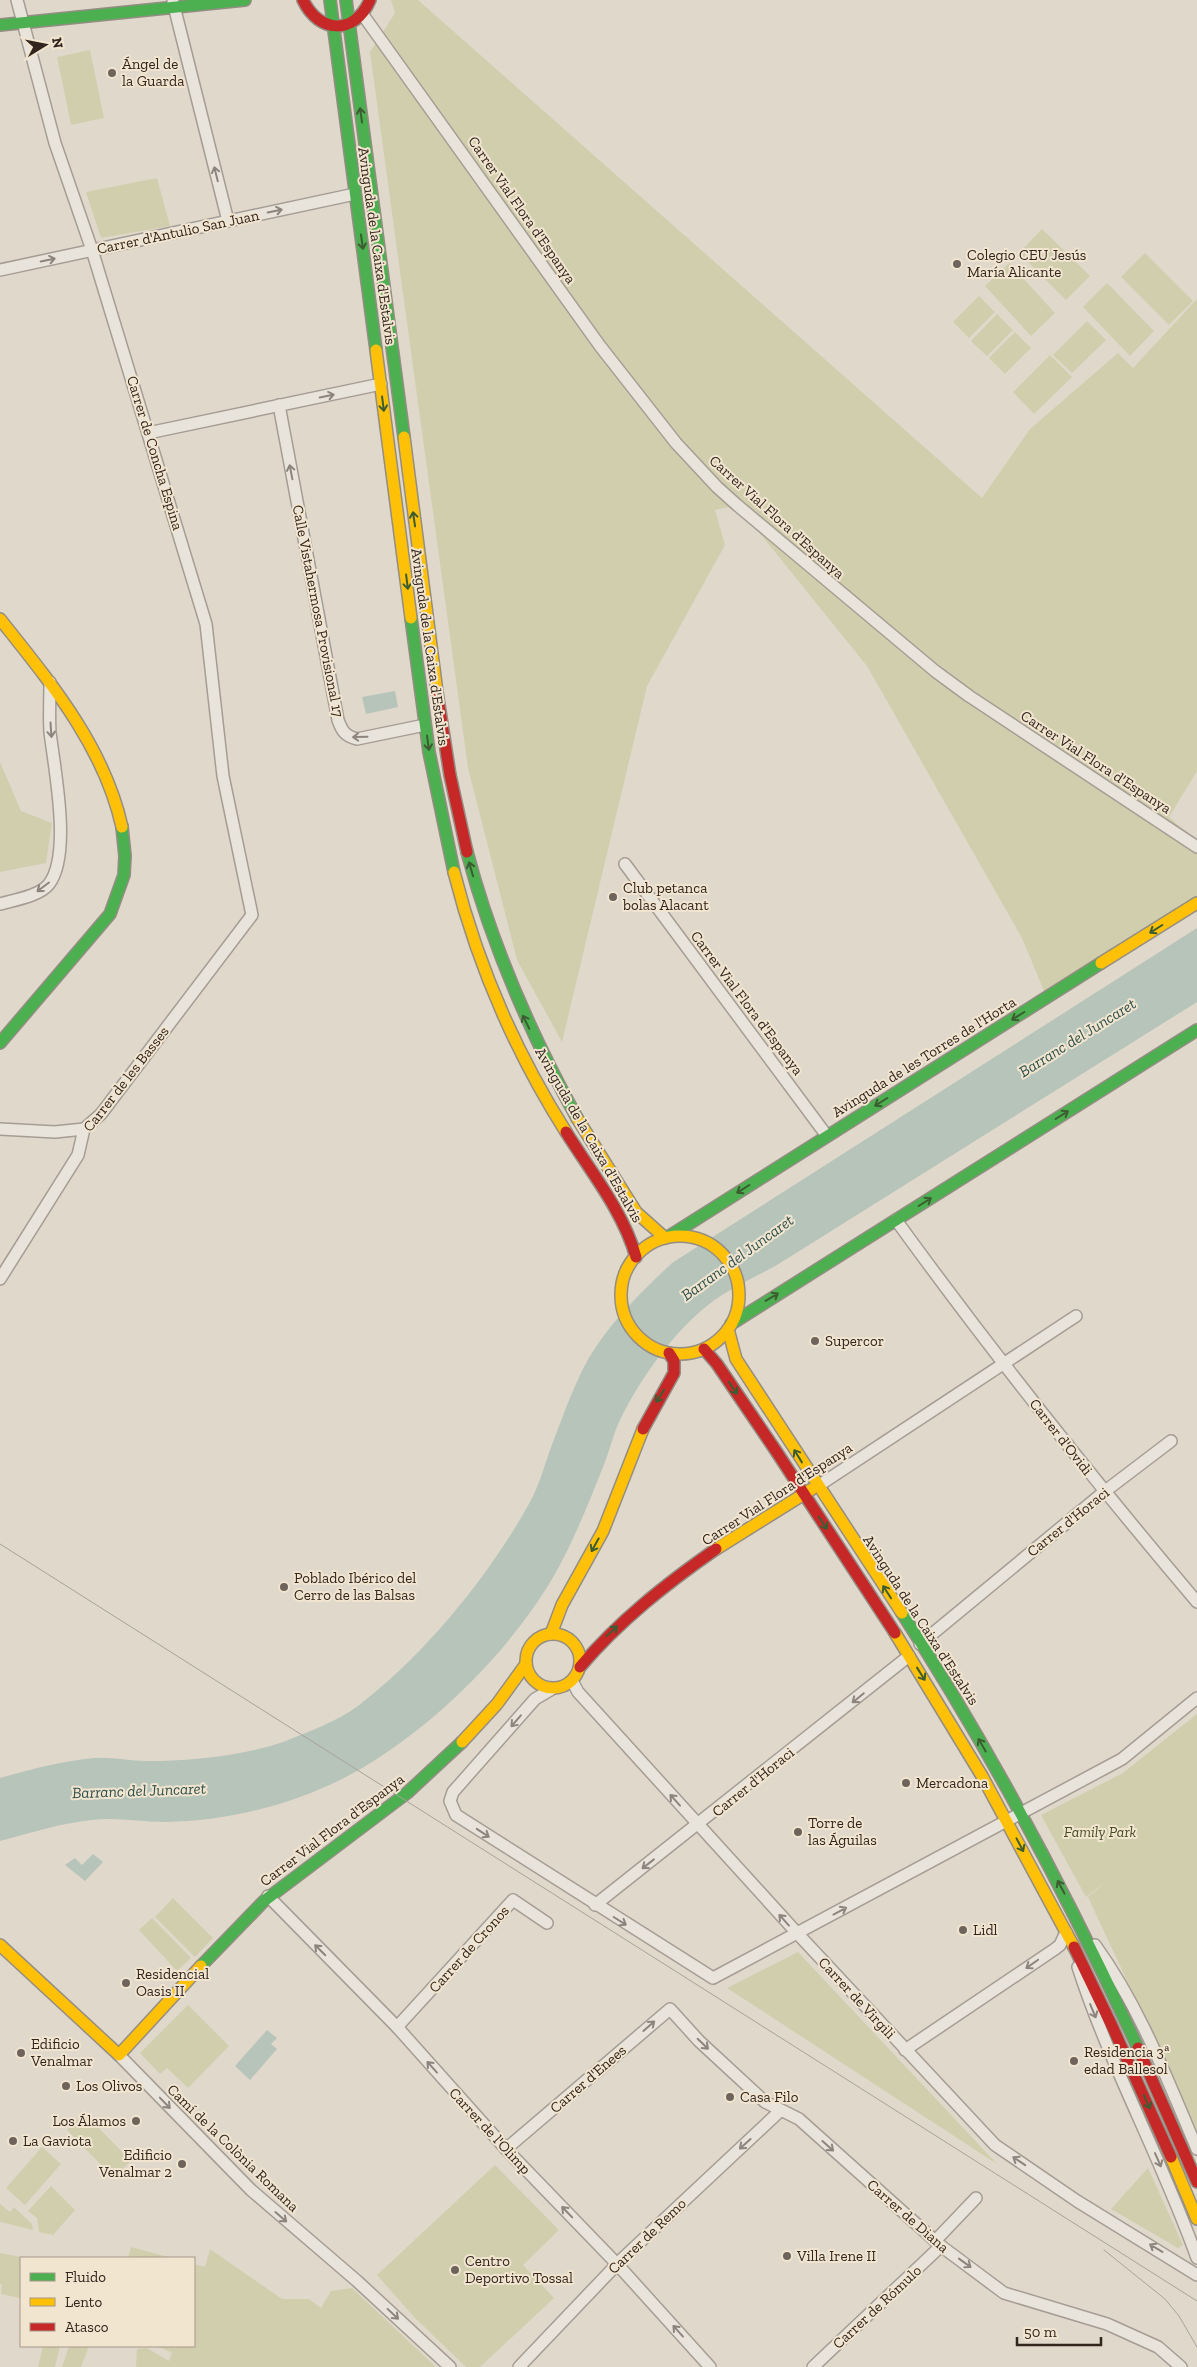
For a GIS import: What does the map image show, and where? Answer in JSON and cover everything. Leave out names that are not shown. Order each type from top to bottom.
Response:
[{"type":"main road","points":[[0,25],[174,4],[245,0]]},
{"type":"main road","name":"Avinguda de la Caixa d'Estalvis","points":[[330,0],[425,725],[435,789],[448,851],[472,934],[503,1011],[538,1085],[626,1224],[636,1257]]},
{"type":"main road","name":"Avinguda de la Caixa d'Estalvis","points":[[346,0],[442,730],[450,785],[464,848],[492,938],[515,998],[553,1077],[589,1139],[639,1215],[666,1237]]},
{"type":"main road","points":[[302,1],[316,20],[333,27],[349,25],[363,15],[370,0]]},
{"type":"main road","points":[[0,619],[70,708],[85,735],[113,796],[126,842],[125,870],[120,896],[110,914],[0,1042]]},
{"type":"main road","name":"Avinguda de les Torres de l'Horta","points":[[666,1237],[1197,903]]},
{"type":"main road","points":[[730,1327],[737,1311],[739,1294],[737,1278],[729,1261],[712,1245],[694,1237],[666,1237],[649,1245],[636,1257],[626,1273],[622,1301],[625,1315],[639,1337],[648,1344],[669,1353],[687,1353],[704,1349],[720,1338],[730,1327],[1197,1030]]},
{"type":"main road","name":"Avinguda de la Caixa d'Estalvis","points":[[730,1327],[736,1359],[961,1708],[1021,1813],[1084,1930],[1152,2076],[1197,2182]]},
{"type":"main road","name":"Avinguda de la Caixa d'Estalvis","points":[[704,1349],[717,1364],[804,1494],[909,1656],[1007,1821],[1118,2034],[1197,2219]]},
{"type":"main road","points":[[551,1634],[562,1605],[603,1531],[647,1418],[674,1373],[674,1362],[669,1353]]},
{"type":"main road","name":"Carrer Vial Flora d'Espanya","points":[[580,1667],[612,1630],[675,1579],[751,1527],[818,1486]]},
{"type":"main road","points":[[551,1634],[565,1636],[572,1642],[578,1649],[580,1667],[572,1681],[560,1688],[552,1689],[536,1683],[527,1671],[526,1664],[526,1656],[533,1642],[551,1634]]},
{"type":"main road","name":"Carrer Vial Flora d'Espanya","points":[[119,2055],[247,1916],[268,1896],[285,1881],[389,1808],[431,1773],[504,1697],[526,1664]]},
{"type":"main road","name":"Carrer Vial Flora d'Espanya","points":[[504,1697],[525,1686],[536,1683]]},
{"type":"main road","name":"Camí de la Colònia Romana","points":[[0,1945],[119,2055]]},
{"type":"street","name":"Carrer de Concha Espina","points":[[17,0],[21,23],[55,143],[92,250],[206,624],[223,776],[252,915]]},
{"type":"street","points":[[174,4],[228,221]]},
{"type":"street","name":"Carrer Vial Flora d'Espanya","points":[[363,15],[600,346],[676,443],[716,487],[901,645],[942,676],[1040,744],[1197,847]]},
{"type":"street","name":"Carrer d'Antulio San Juan","points":[[0,270],[355,194]]},
{"type":"street","points":[[148,433],[381,384]]},
{"type":"street","name":"Calle Vistahermosa Provisional 17","points":[[279,406],[338,720],[342,731],[348,736],[357,739],[425,725]]},
{"type":"street","points":[[0,904],[38,892],[49,884],[56,869],[60,828],[50,731],[50,682]]},
{"type":"street","name":"Carrer Vial Flora d'Espanya","points":[[625,864],[827,1136]]},
{"type":"street","name":"Carrer de les Basses","points":[[0,1279],[78,1155],[84,1129],[101,1114],[252,915]]},
{"type":"street","points":[[0,1129],[55,1132],[84,1129]]},
{"type":"street","points":[[896,1220],[1004,1363]]},
{"type":"street","name":"Carrer Vial Flora d'Espanya","points":[[818,1486],[1076,1316]]},
{"type":"street","name":"Carrer d'Ovidi","points":[[1004,1363],[1104,1492],[1197,1602]]},
{"type":"street","name":"Carrer d'Horaci","points":[[920,1644],[1104,1492],[1171,1441]]},
{"type":"street","name":"Carrer d'Horaci","points":[[595,1905],[698,1826],[909,1656]]},
{"type":"street","name":"Carrer de Virgili","points":[[572,1681],[578,1692],[698,1826],[905,2050],[996,2145],[1077,2201],[1197,2275]]},
{"type":"street","points":[[552,1689],[535,1699],[453,1792],[450,1800],[456,1815],[595,1905],[713,1978],[1122,1759],[1197,1698]]},
{"type":"street","name":"Carrer de l'Olimp","points":[[268,1896],[397,2028],[506,2149],[617,2264],[710,2367]]},
{"type":"street","name":"Carrer de Cronos","points":[[397,2028],[513,1900],[548,1922]]},
{"type":"street","name":"Avinguda de la Caixa d'Estalvis","points":[[1084,1930],[1112,1968],[1144,2027],[1197,2149]]},
{"type":"street","points":[[905,2050],[1055,1949],[1060,1945],[1066,1932]]},
{"type":"street","name":"Avinguda de la Caixa d'Estalvis","points":[[1066,1932],[1090,2005],[1177,2202],[1197,2257]]},
{"type":"street","name":"Carrer de Diana","points":[[670,2009],[739,2079],[780,2111],[799,2119],[938,2243],[1004,2293],[1107,2324],[1158,2347],[1181,2367]]},
{"type":"street","name":"Carrer d'Enees","points":[[506,2149],[670,2009]]},
{"type":"street","name":"Camí de la Colònia Romana","points":[[119,2055],[251,2190],[357,2281],[450,2367]]},
{"type":"street","name":"Carrer de Remo","points":[[519,2367],[617,2264],[780,2111]]},
{"type":"street","name":"Carrer de Rómulo","points":[[813,2367],[938,2243],[976,2198]]},
{"type":"street","points":[[1184,2266],[1197,2257]]},
{"type":"green space","points":[[391,0],[418,0],[982,498],[1030,429],[1118,353],[1133,368],[1197,299],[1197,771],[1169,817],[1197,841],[1197,903],[1047,998],[1022,938],[867,666],[737,505],[715,510],[725,545],[647,686],[562,1042],[517,960],[468,768],[370,52],[395,13]]},
{"type":"green space","points":[[90,50],[104,118],[71,125],[57,57]]},
{"type":"green space","points":[[157,178],[170,226],[101,238],[86,192]]},
{"type":"green space","points":[[1042,229],[1090,276],[1066,300],[1019,253]]},
{"type":"green space","points":[[1145,253],[1193,301],[1169,325],[1121,277]]},
{"type":"green space","points":[[1009,263],[1055,313],[1031,336],[985,286]]},
{"type":"green space","points":[[1107,283],[1154,331],[1130,356],[1083,307]]},
{"type":"green space","points":[[979,296],[995,312],[969,338],[953,322]]},
{"type":"green space","points":[[997,314],[1013,330],[987,356],[971,341]]},
{"type":"green space","points":[[1087,321],[1106,340],[1072,373],[1053,355]]},
{"type":"green space","points":[[1015,332],[1031,348],[1005,374],[989,358]]},
{"type":"green space","points":[[1050,355],[1072,377],[1034,414],[1013,392]]},
{"type":"green space","points":[[0,762],[21,811],[52,823],[46,863],[0,872]]},
{"type":"green space","name":"Family Park","points":[[1197,1714],[1197,2131],[1088,1897],[1108,1880],[1086,1897],[1041,1815],[1123,1773]]},
{"type":"green space","points":[[173,1898],[213,1938],[195,1957],[155,1917]]},
{"type":"green space","points":[[152,1918],[191,1958],[177,1971],[139,1930]]},
{"type":"green space","points":[[798,1952],[997,2164],[727,1988]]},
{"type":"green space","points":[[188,2005],[229,2046],[188,2088],[167,2068],[160,2074],[140,2053]]},
{"type":"green space","points":[[84,2113],[131,2161],[117,2174],[109,2173],[67,2130]]},
{"type":"green space","points":[[42,2147],[61,2164],[25,2205],[6,2188]]},
{"type":"green space","name":"Centro Deportivo Tossal","points":[[495,2165],[559,2230],[523,2265],[554,2298],[480,2367],[466,2367],[414,2317],[377,2275]]},
{"type":"green space","points":[[1148,2168],[1183,2245],[1178,2248],[1111,2209]]},
{"type":"green space","points":[[51,2186],[75,2210],[53,2235],[39,2232],[37,2218],[28,2211]]},
{"type":"green space","points":[[0,2204],[10,2212],[14,2207],[32,2224],[33,2230],[0,2222]]},
{"type":"green space","points":[[131,2247],[168,2257],[128,2257]]},
{"type":"green space","points":[[210,2249],[282,2299],[309,2299],[321,2308],[331,2291],[352,2288],[436,2367],[136,2367],[137,2349],[147,2348],[169,2361],[172,2353],[160,2347],[195,2347],[195,2264],[205,2267]]},
{"type":"green space","points":[[0,2253],[21,2257],[20,2298],[1,2294],[2,2285],[0,2284]]},
{"type":"green space","points":[[43,2347],[60,2347],[55,2367],[38,2367]]},
{"type":"green space","points":[[69,2347],[89,2347],[81,2367],[62,2367]]},
{"type":"water","points":[[395,691],[398,707],[366,714],[362,697]]},
{"type":"water","name":"Barranc del Juncaret","points":[[1197,928],[1197,1002],[777,1265],[722,1295],[691,1320],[651,1368],[629,1403],[618,1425],[589,1503],[576,1532],[555,1574],[536,1604],[514,1634],[462,1691],[403,1740],[373,1761],[321,1789],[256,1810],[211,1819],[188,1821],[165,1822],[110,1819],[80,1821],[0,1841],[0,1778],[83,1759],[180,1760],[251,1751],[283,1742],[312,1730],[341,1717],[358,1706],[408,1663],[454,1612],[496,1558],[533,1496],[569,1401],[589,1357],[622,1314],[672,1263]]},
{"type":"water","points":[[93,1854],[103,1862],[85,1881],[65,1865],[75,1858],[82,1865]]},
{"type":"water","points":[[267,2030],[277,2038],[271,2044],[277,2049],[250,2080],[235,2066]]},
{"type":"tram line","points":[[0,1544],[1197,2301]]},
{"type":"tram line","points":[[1104,2250],[1165,2299],[1179,2316],[1197,2347]]},
{"type":"traffic: fast","points":[[0,25],[245,0]]},
{"type":"traffic: fast","points":[[330,0],[376,350]]},
{"type":"traffic: fast","points":[[346,0],[404,437]]},
{"type":"traffic: fast","points":[[411,618],[429,752],[454,872]]},
{"type":"traffic: fast","points":[[0,1043],[110,914],[124,875],[125,856],[122,827]]},
{"type":"traffic: fast","points":[[467,852],[500,955],[528,1021],[577,1118]]},
{"type":"traffic: fast","points":[[668,1237],[1101,963]]},
{"type":"traffic: fast","points":[[731,1324],[1197,1030]]},
{"type":"traffic: fast","points":[[902,1613],[967,1718],[1028,1826],[1085,1936],[1138,2048]]},
{"type":"traffic: fast","points":[[201,1966],[264,1901],[407,1793],[462,1742]]},
{"type":"traffic: slow","points":[[376,350],[411,618]]},
{"type":"traffic: slow","points":[[404,437],[437,692]]},
{"type":"traffic: slow","points":[[0,619],[56,691],[89,742],[114,797],[122,827]]},
{"type":"traffic: slow","points":[[454,872],[474,940],[500,1006],[531,1071],[566,1132]]},
{"type":"traffic: slow","points":[[1101,963],[1197,903]]},
{"type":"traffic: slow","points":[[577,1118],[636,1212],[665,1238]]},
{"type":"traffic: slow","points":[[680,1236],[702,1241],[722,1253],[734,1273],[739,1295],[734,1317],[722,1337],[702,1349],[680,1354],[658,1349],[638,1337],[626,1317],[621,1295],[626,1273],[638,1253],[658,1241],[680,1236]]},
{"type":"traffic: slow","points":[[728,1329],[736,1359],[902,1613]]},
{"type":"traffic: slow","points":[[551,1634],[562,1605],[603,1531],[643,1429]]},
{"type":"traffic: slow","points":[[716,1549],[812,1489]]},
{"type":"traffic: slow","points":[[895,1633],[982,1776],[1074,1947]]},
{"type":"traffic: slow","points":[[548,1634],[558,1634],[568,1638],[576,1646],[580,1661],[576,1676],[568,1684],[558,1688],[548,1688],[538,1684],[530,1676],[526,1666],[526,1656],[530,1646],[538,1638],[548,1634]]},
{"type":"traffic: slow","points":[[462,1742],[497,1704],[526,1664]]},
{"type":"traffic: slow","points":[[0,1945],[119,2055],[201,1966]]},
{"type":"traffic: slow","points":[[1171,2157],[1197,2219]]},
{"type":"traffic: jam","points":[[303,0],[318,19],[327,24],[337,26],[355,20],[370,0]]},
{"type":"traffic: jam","points":[[437,692],[450,775],[467,852]]},
{"type":"traffic: jam","points":[[566,1132],[615,1208],[636,1257]]},
{"type":"traffic: jam","points":[[704,1349],[717,1364],[776,1451],[895,1633]]},
{"type":"traffic: jam","points":[[643,1429],[674,1373],[674,1361],[669,1353]]},
{"type":"traffic: jam","points":[[580,1667],[627,1618],[716,1549]]},
{"type":"traffic: jam","points":[[1074,1947],[1171,2157]]},
{"type":"traffic: jam","points":[[1138,2048],[1197,2182]]},
{"type":"place","name":"Ángel de la Guarda","points":[[112,73]]},
{"type":"place","name":"Colegio CEU Jesús María Alicante","points":[[957,264]]},
{"type":"place","name":"Club petanca bolas Alacant","points":[[613,897]]},
{"type":"place","name":"Supercor","points":[[815,1341]]},
{"type":"place","name":"Poblado Ibérico del Cerro de las Balsas","points":[[284,1587]]},
{"type":"place","name":"Mercadona","points":[[906,1783]]},
{"type":"place","name":"Torre de las Águilas","points":[[798,1832]]},
{"type":"place","name":"Lidl","points":[[963,1930]]},
{"type":"place","name":"Residencial Oasis II","points":[[126,1983]]},
{"type":"place","name":"Edificio Venalmar","points":[[21,2053]]},
{"type":"place","name":"Residencia 3ª edad Ballesol","points":[[1074,2061]]},
{"type":"place","name":"Los Olivos","points":[[66,2086]]},
{"type":"place","name":"Casa Filo","points":[[730,2097]]},
{"type":"place","name":"Los Álamos","points":[[136,2121]]},
{"type":"place","name":"La Gaviota","points":[[13,2141]]},
{"type":"place","name":"Edificio Venalmar 2","points":[[182,2164]]},
{"type":"place","name":"Villa Irene II","points":[[787,2256]]},
{"type":"place","name":"Centro Deportivo Tossal","points":[[455,2270]]}]
